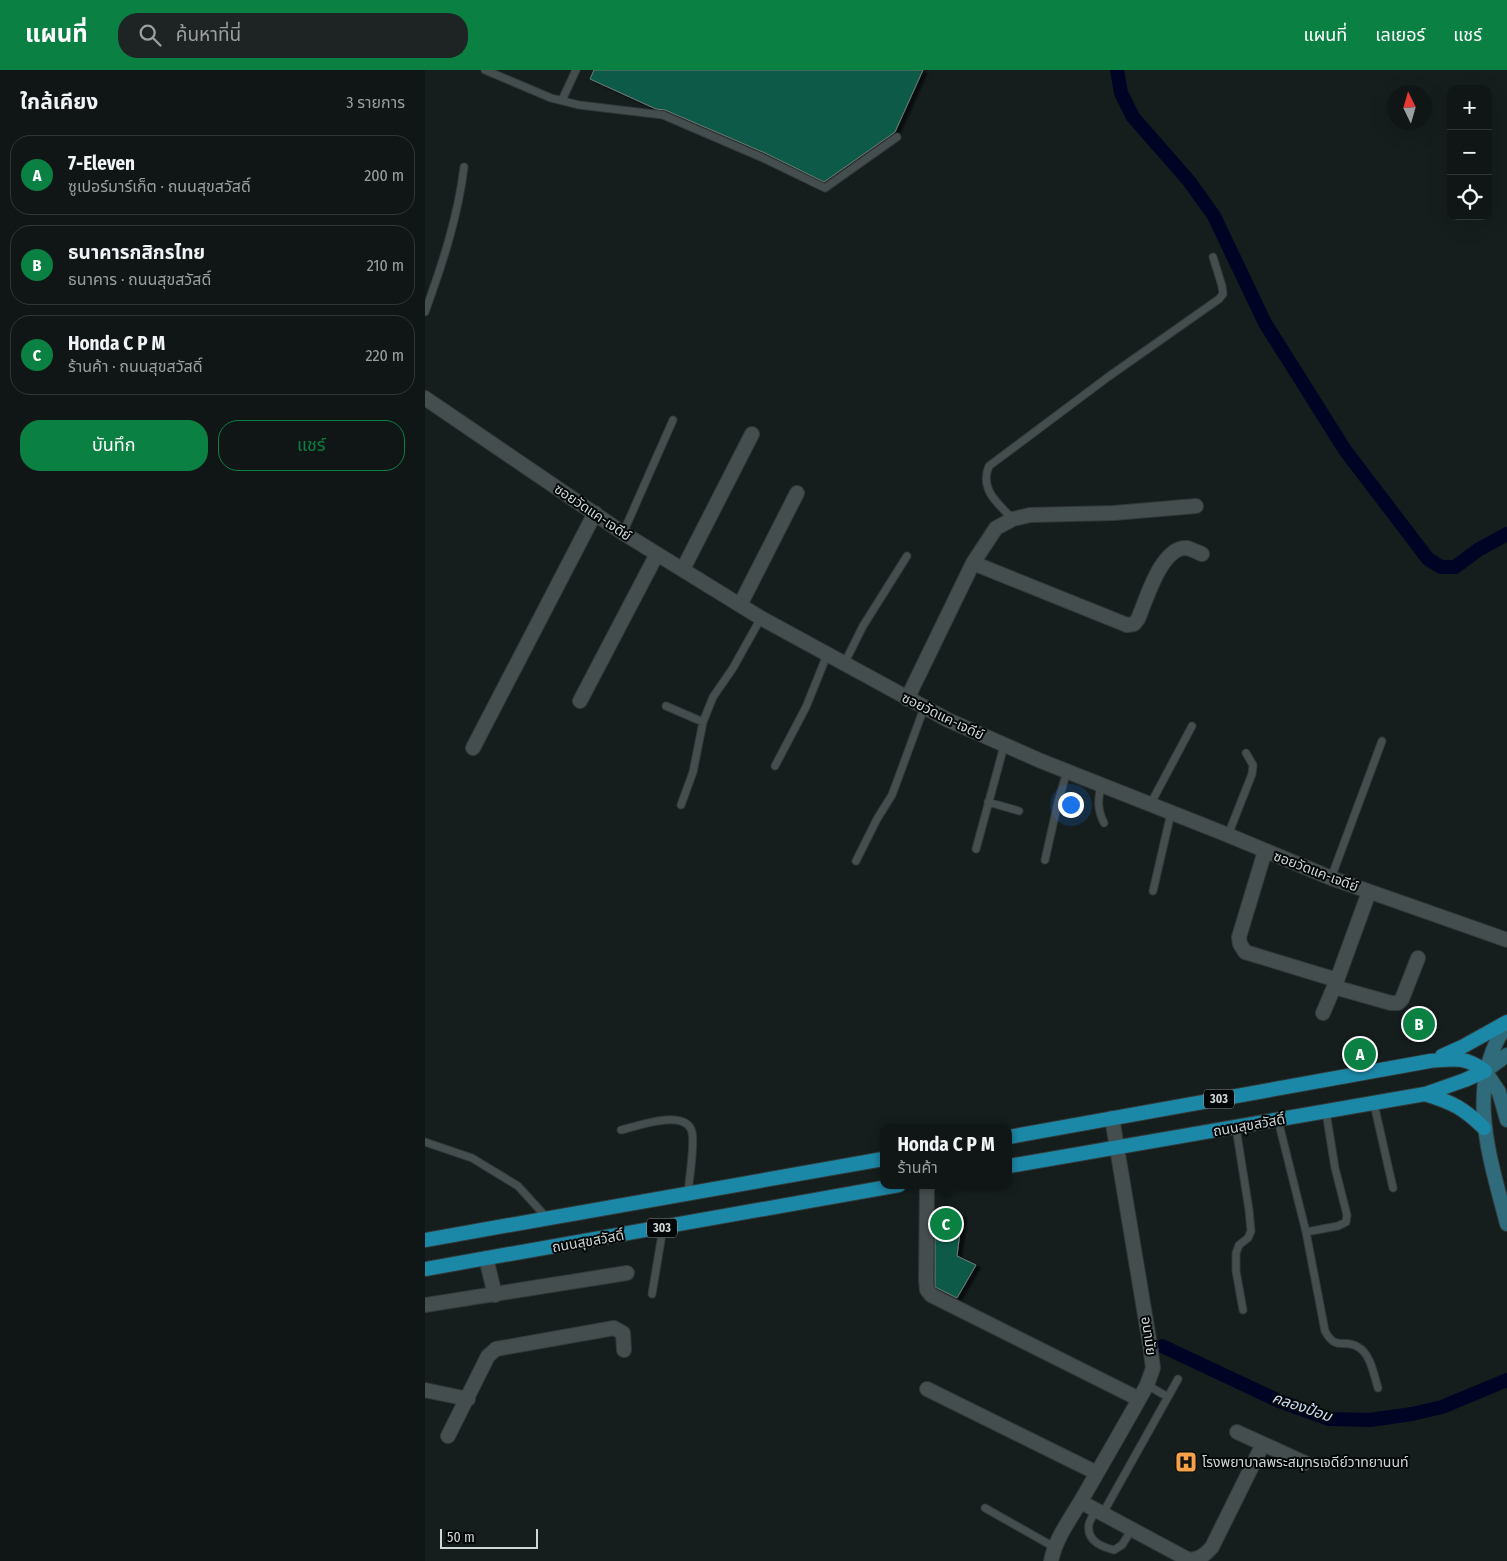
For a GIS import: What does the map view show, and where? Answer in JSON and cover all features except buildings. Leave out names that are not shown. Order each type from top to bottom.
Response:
[{"type":"main road","points":[[1430,1061],[1462,1047],[1507,1023]]},
{"type":"main road","points":[[1507,1023],[1491,1051],[1485,1071],[1483,1097],[1484,1128],[1507,1223]]},
{"type":"main road","name":"ถนนสุขสวัสดิ์","points":[[1012,1166],[1425,1094],[1485,1071],[1507,1055]]},
{"type":"main road","name":"303","points":[[1012,1136],[1430,1061],[1457,1059],[1474,1063],[1485,1071],[1499,1092],[1506,1113]]},
{"type":"main road","points":[[1425,1094],[1461,1107],[1484,1128]]},
{"type":"main road","name":"303","points":[[425,1240],[880,1160]]},
{"type":"main road","name":"ถนนสุขสวัสดิ์","points":[[425,1269],[880,1188]]},
{"type":"street","name":"ซอยวัดแค-เจดีย์","points":[[425,398],[623,533],[761,618],[924,708],[1004,746],[1331,878],[1507,940]]},
{"type":"street","points":[[683,569],[753,434]]},
{"type":"street","points":[[740,605],[797,493]]},
{"type":"street","points":[[907,698],[973,563],[996,528],[1013,518],[1029,515],[1114,513],[1195,506]]},
{"type":"street","points":[[473,748],[595,513]]},
{"type":"street","points":[[973,563],[1127,625],[1134,624],[1138,620],[1161,565],[1171,554],[1187,548],[1202,554]]},
{"type":"street","points":[[580,701],[657,554]]},
{"type":"street","points":[[1265,851],[1239,936],[1240,944],[1245,952],[1391,1003],[1398,1003],[1403,999],[1418,958]]},
{"type":"street","points":[[1323,1013],[1369,892]]},
{"type":"street","name":"อนามัย","points":[[1051,1561],[1054,1547],[1147,1385],[1153,1368],[1112,1118]]},
{"type":"street","points":[[927,1189],[926,1280],[927,1290],[931,1295],[1139,1399]]},
{"type":"street","points":[[486,1258],[495,1295]]},
{"type":"street","points":[[425,1305],[627,1273]]},
{"type":"street","points":[[448,1436],[488,1356],[496,1349],[614,1328],[619,1329],[623,1333],[624,1350]]},
{"type":"street","points":[[425,1390],[468,1399]]},
{"type":"street","points":[[927,1390],[1097,1473]]},
{"type":"street","points":[[1237,1432],[1305,1463]]},
{"type":"street","points":[[1081,1502],[1189,1560],[1196,1560],[1204,1556],[1212,1548],[1263,1444]]},
{"type":"lane","points":[[485,70],[551,98],[579,104],[663,115],[763,158],[825,188],[897,137]]},
{"type":"lane","points":[[561,100],[576,70]]},
{"type":"lane","points":[[425,312],[440,272],[453,226],[460,198],[464,167]]},
{"type":"lane","points":[[1013,518],[996,501],[985,484],[985,475],[989,466],[1108,377],[1219,299],[1223,294],[1222,286],[1213,257]]},
{"type":"lane","points":[[623,533],[673,420]]},
{"type":"lane","points":[[844,664],[863,626],[907,556]]},
{"type":"lane","points":[[681,805],[693,772],[703,722],[713,697],[733,668],[761,618]]},
{"type":"lane","points":[[775,766],[806,707],[827,655]]},
{"type":"lane","points":[[666,706],[703,722]]},
{"type":"lane","points":[[856,861],[877,819],[892,795],[924,708]]},
{"type":"lane","points":[[1150,805],[1192,726]]},
{"type":"lane","points":[[1331,878],[1382,741]]},
{"type":"lane","points":[[976,849],[1004,746]]},
{"type":"lane","points":[[1228,835],[1252,774],[1253,765],[1246,753]]},
{"type":"lane","points":[[1045,860],[1067,772]]},
{"type":"lane","points":[[1101,785],[1098,800],[1099,812],[1104,823]]},
{"type":"lane","points":[[988,802],[1019,811]]},
{"type":"lane","points":[[1153,891],[1171,813]]},
{"type":"lane","points":[[1374,1104],[1393,1188]]},
{"type":"lane","points":[[1306,1232],[1338,1226],[1346,1222],[1347,1215],[1335,1168],[1326,1112]]},
{"type":"lane","points":[[621,1130],[668,1119],[682,1120],[688,1124],[692,1131],[693,1141],[688,1194]]},
{"type":"lane","points":[[1278,1120],[1306,1232],[1325,1331],[1330,1340],[1339,1345],[1350,1344],[1358,1347],[1367,1355],[1378,1388]]},
{"type":"lane","points":[[1236,1128],[1251,1231],[1248,1238],[1239,1245],[1236,1253],[1236,1271],[1243,1310]]},
{"type":"lane","points":[[425,1142],[472,1158],[517,1186],[547,1218]]},
{"type":"lane","points":[[652,1294],[663,1228]]},
{"type":"lane","points":[[1132,1529],[1122,1545],[1114,1550],[1099,1546],[1090,1537],[1089,1525],[1099,1512],[1178,1379]]},
{"type":"lane","points":[[1147,1385],[1168,1397]]},
{"type":"lane","points":[[985,1508],[1054,1547]]},
{"type":"waterway","points":[[1117,70],[1121,93],[1133,117],[1189,181],[1214,216],[1265,323],[1345,450],[1428,559],[1441,567],[1455,567],[1478,550],[1507,534]]},
{"type":"waterway","name":"คลองป้อม","points":[[1162,1346],[1279,1401],[1329,1419],[1370,1420],[1412,1414],[1442,1407],[1507,1380]]},
{"type":"place","name":"ธนาคารกสิกรไทย","points":[[1419,1024]]},
{"type":"place","name":"7-Eleven","points":[[1360,1054]]},
{"type":"place","name":"Honda C P M","points":[[946,1224]]},
{"type":"place","name":"โรงพยาบาลพระสมุทรเจดีย์วาทยานนท์","points":[[1186,1462]]}]
